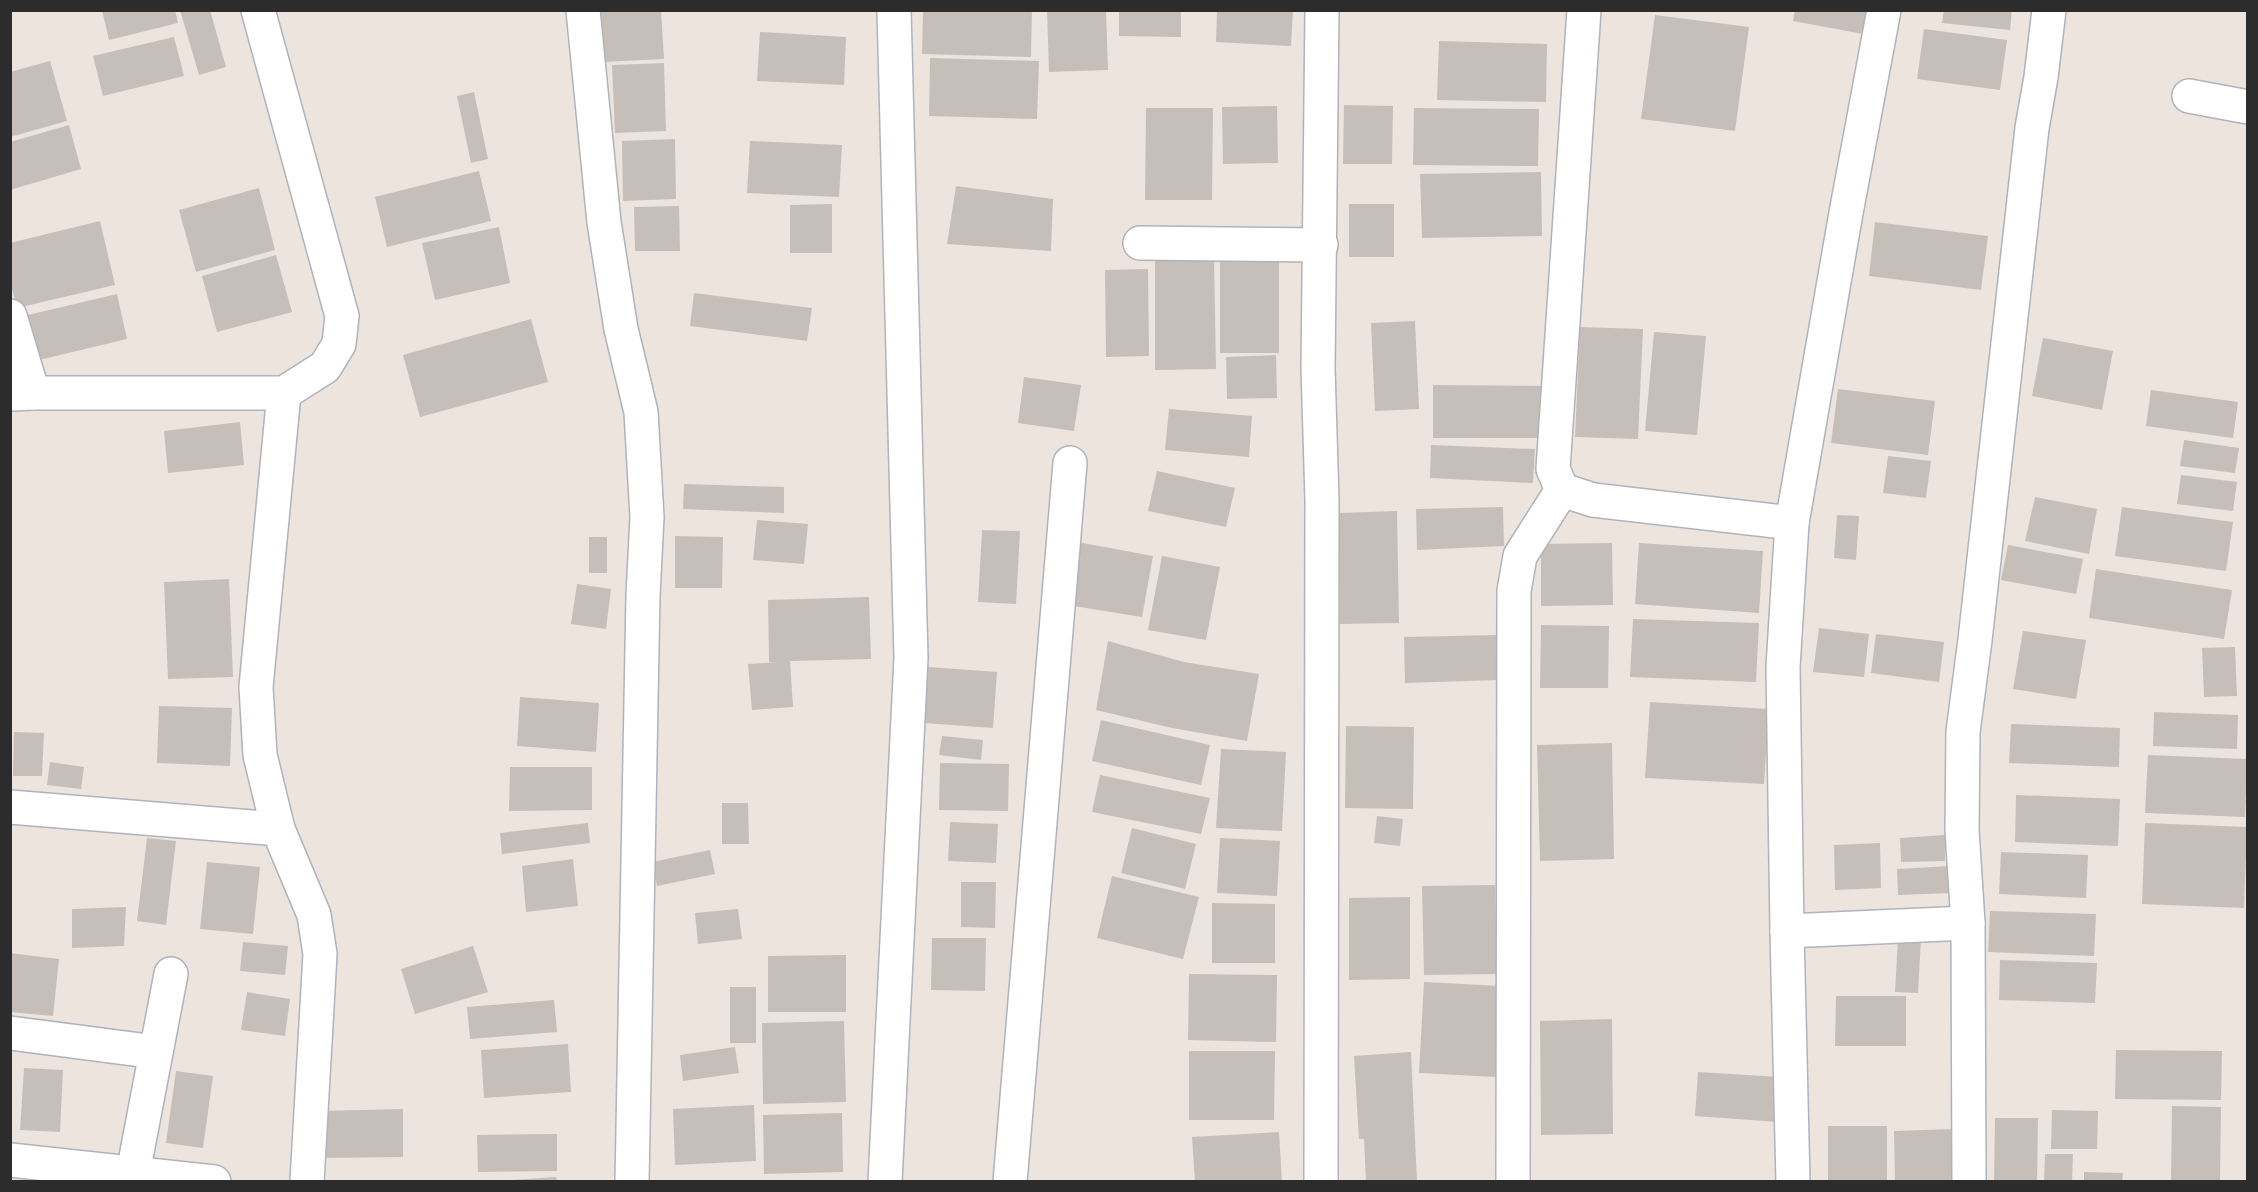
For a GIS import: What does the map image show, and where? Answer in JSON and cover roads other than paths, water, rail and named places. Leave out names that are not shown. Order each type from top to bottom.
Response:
[{"type":"street","points":[[10,316],[22,394],[284,393],[325,367],[339,344],[342,316],[258,10]]},
{"type":"street","points":[[583,10],[604,222],[621,329],[641,412],[647,517],[643,595],[632,1182]]},
{"type":"street","points":[[885,1182],[910,658],[894,10]]},
{"type":"street","points":[[1321,1182],[1322,500],[1318,368],[1322,10]]},
{"type":"street","points":[[1584,10],[1553,469],[1562,490],[1593,500],[1792,523]]},
{"type":"street","points":[[1793,1182],[1783,667],[1792,523],[1884,10]]},
{"type":"street","points":[[1969,1182],[1968,923],[1962,830],[1963,732],[2032,128],[2049,10]]},
{"type":"street","points":[[2189,96],[2247,107]]},
{"type":"street","points":[[1140,243],[1321,246]]},
{"type":"street","points":[[284,393],[256,687],[260,755],[279,829],[314,915],[320,954],[307,1182]]},
{"type":"street","points":[[1010,1182],[1070,463]]},
{"type":"street","points":[[1513,1182],[1514,591],[1520,556],[1562,490]]},
{"type":"street","points":[[10,807],[279,829]]},
{"type":"street","points":[[1787,931],[1968,923]]},
{"type":"street","points":[[134,1173],[171,974]]},
{"type":"street","points":[[10,1033],[156,1052]]},
{"type":"street","points":[[10,1160],[214,1182]]}]
